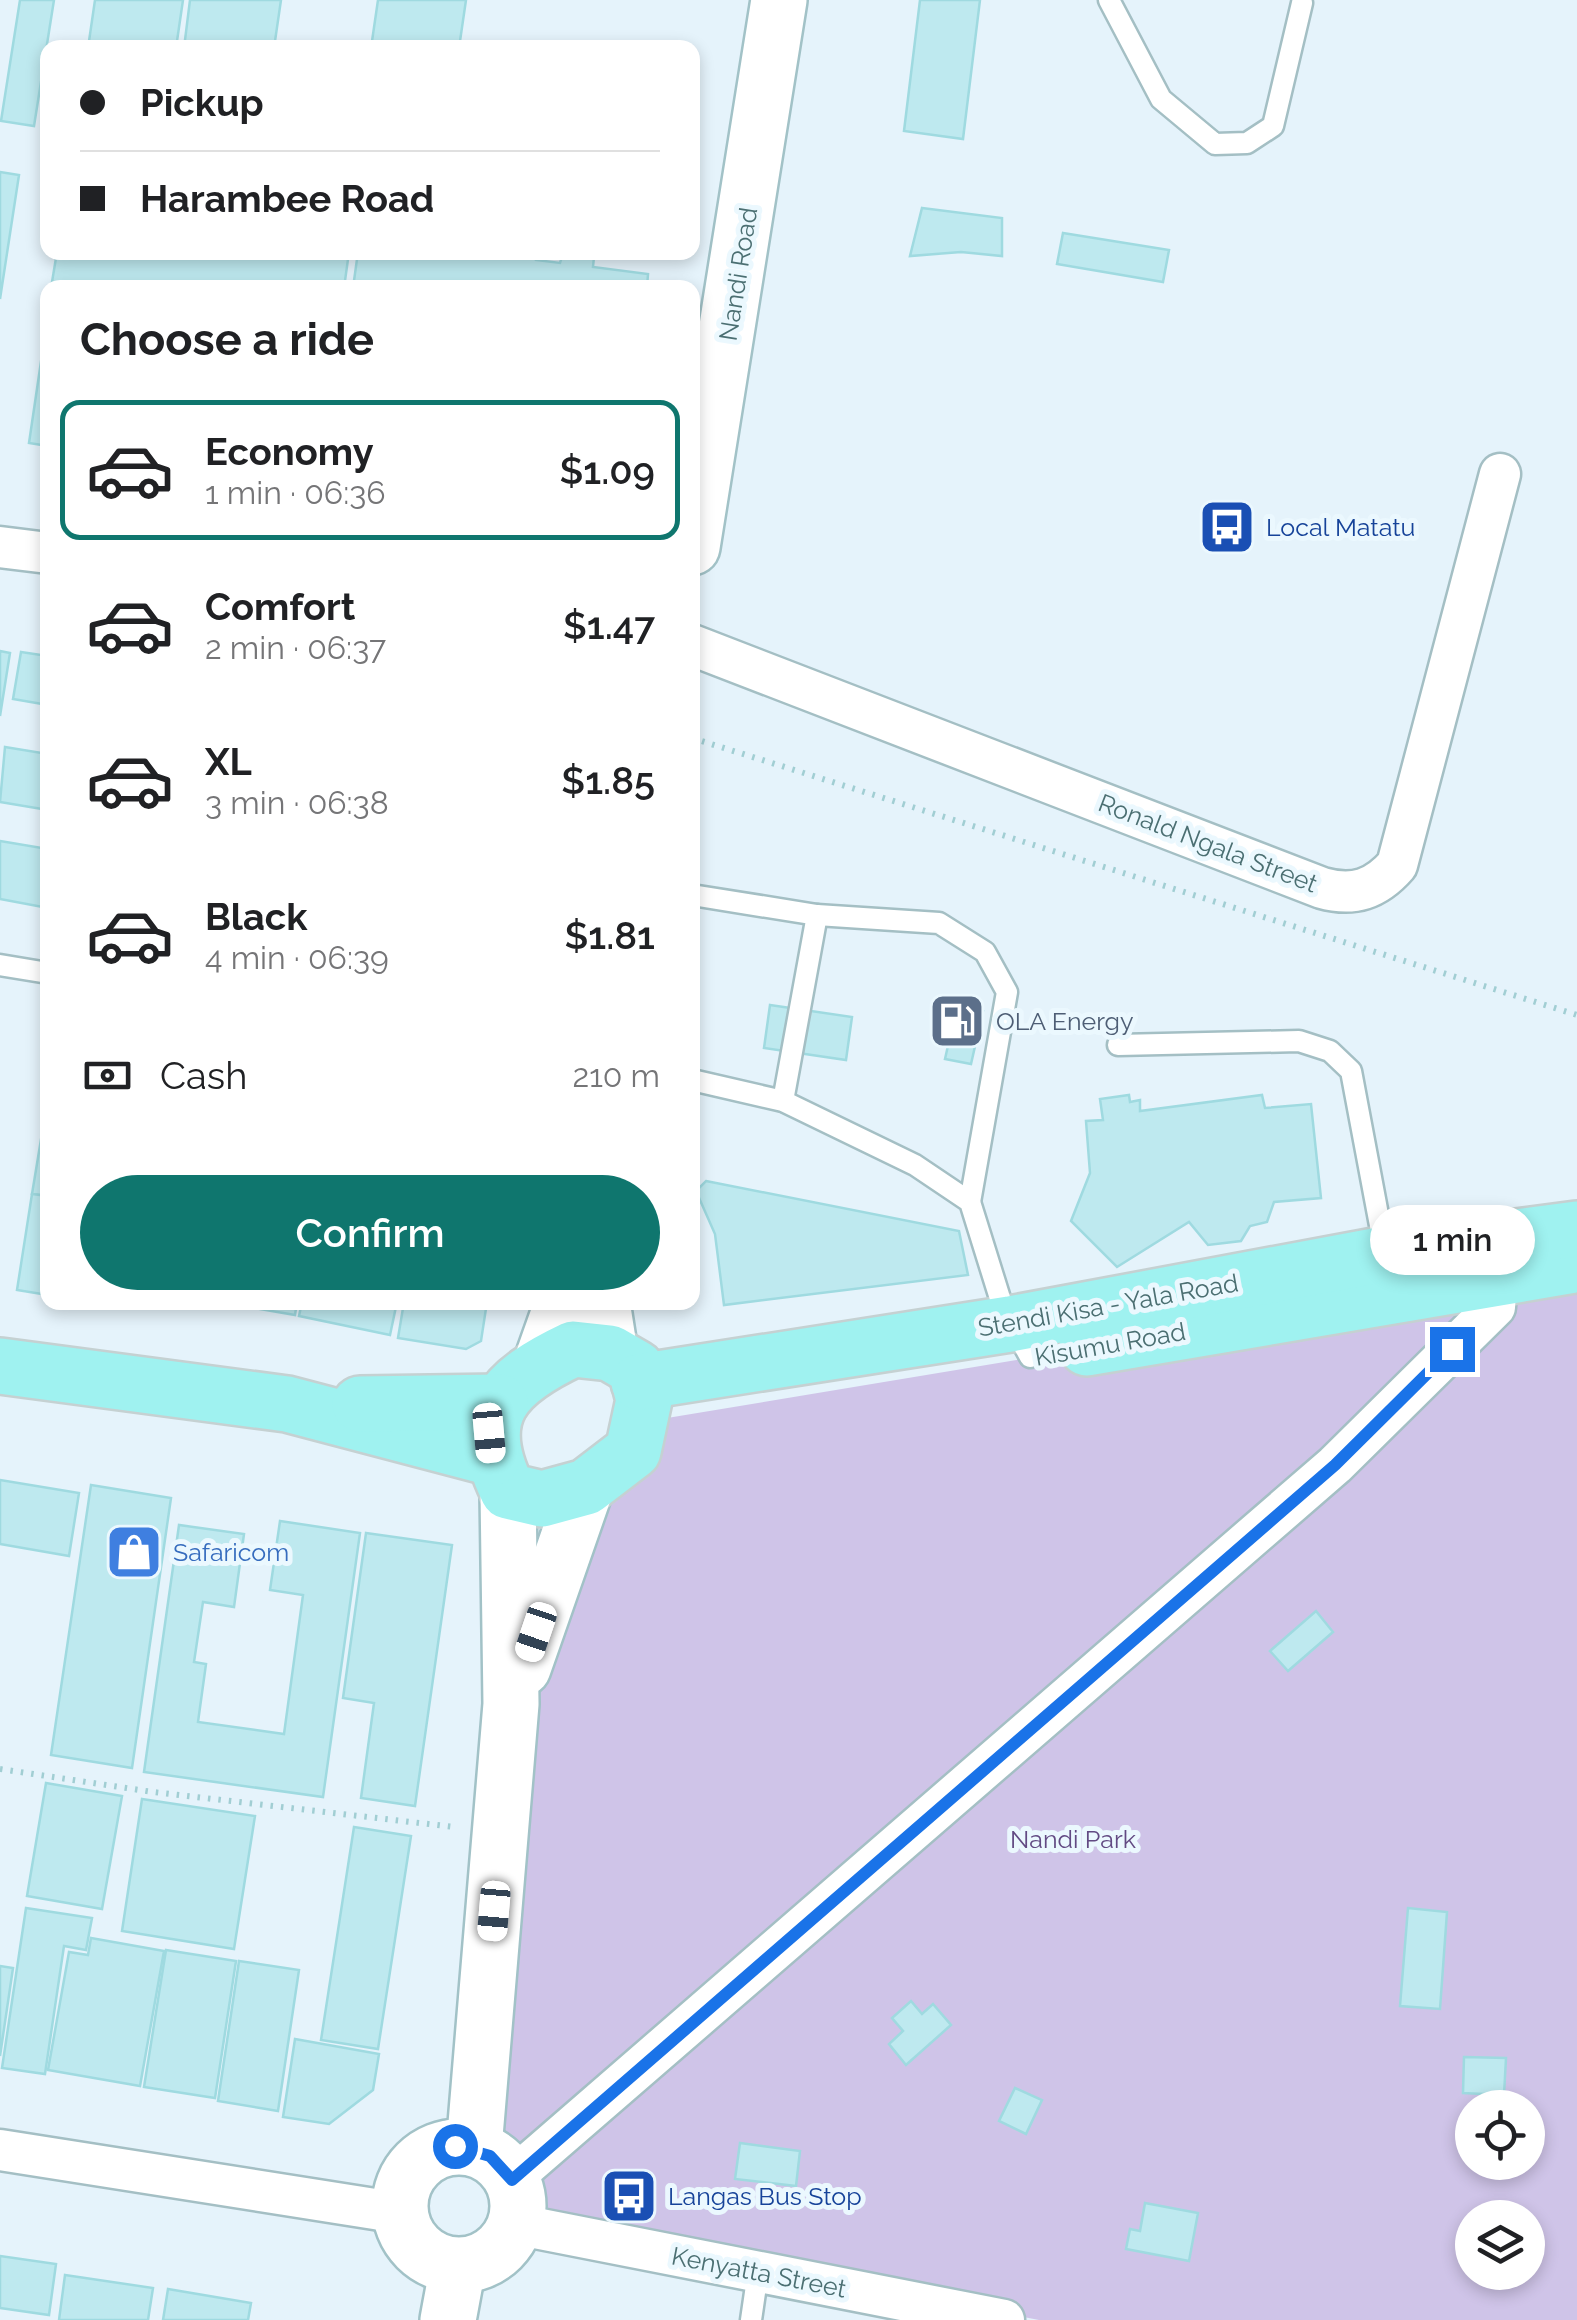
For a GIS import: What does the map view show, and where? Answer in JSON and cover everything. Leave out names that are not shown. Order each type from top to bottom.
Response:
[{"type":"highway","name":"Stendi Kisa - Yala Road","points":[[623,1365],[1020,1341],[1385,1254],[1577,1229]]},
{"type":"highway","name":"Kisumu Road","points":[[1020,1341],[1577,1264]]},
{"type":"highway","points":[[287,1404],[500,1474],[542,1499],[586,1488],[633,1451],[623,1365],[573,1349],[518,1378],[500,1402],[489,1433],[500,1474]]},
{"type":"highway","points":[[0,1366],[287,1404],[500,1402]]},
{"type":"street","name":"Nandi Road","points":[[700,479],[719,316],[779,0]]},
{"type":"street","name":"Ronald Ngala Street","points":[[700,648],[1322,888],[1341,893],[1364,890],[1383,882],[1397,865],[1500,474]]},
{"type":"street","points":[[0,547],[40,552]]},
{"type":"street","points":[[500,2184],[1335,1465],[1495,1306],[1497,1278]]},
{"type":"street","points":[[540,1364],[560,1310]]},
{"type":"street","points":[[500,1474],[511,1704],[500,1832],[500,2184],[494,2254],[458,2266],[441,2263],[413,2245],[400,2214],[400,2194],[420,2160],[455,2146],[500,2184]]},
{"type":"street","points":[[511,1704],[586,1488]]},
{"type":"street","points":[[0,2150],[400,2214]]},
{"type":"street","name":"Kenyatta Street","points":[[500,2184],[758,2272],[1004,2320]]},
{"type":"street","points":[[448,2320],[458,2266]]},
{"type":"lane","points":[[1109,0],[1161,99],[1215,144],[1247,143],[1273,126],[1302,3]]},
{"type":"lane","points":[[700,896],[817,915],[939,923],[985,952],[1007,992],[970,1202],[1020,1341]]},
{"type":"lane","points":[[784,1101],[817,915]]},
{"type":"lane","points":[[0,966],[40,972]]},
{"type":"lane","points":[[1118,1045],[1299,1041],[1330,1051],[1351,1071],[1385,1254]]},
{"type":"lane","points":[[700,1082],[784,1101],[915,1165],[970,1202]]},
{"type":"lane","points":[[751,2320],[758,2272]]},
{"type":"path","points":[[700,741],[1577,1015]]},
{"type":"path","points":[[0,1769],[153,1792],[500,1832]]},
{"type":"green space","name":"Nandi Park","points":[[1577,1267],[1577,2320],[1039,2320],[525,2218],[522,2191],[514,2172],[480,2141],[519,1702],[593,1491],[649,1421]]},
{"type":"building","points":[[20,0],[54,0],[48,40],[40,40],[40,88],[34,126],[1,121]]},
{"type":"building","points":[[95,0],[183,0],[177,40],[89,40]]},
{"type":"building","points":[[190,0],[281,0],[275,40],[185,40]]},
{"type":"building","points":[[378,0],[466,0],[460,40],[372,40]]},
{"type":"building","points":[[920,0],[980,0],[963,139],[904,131]]},
{"type":"building","points":[[0,172],[19,175],[0,299]]},
{"type":"building","points":[[922,208],[1002,218],[1002,256],[961,252],[910,256]]},
{"type":"building","points":[[1063,233],[1169,250],[1163,282],[1057,264]]},
{"type":"building","points":[[56,260],[348,260],[345,280],[52,280]]},
{"type":"building","points":[[357,260],[594,260],[593,267],[648,274],[648,280],[354,280]]},
{"type":"building","points":[[40,368],[40,445],[29,443]]},
{"type":"building","points":[[0,651],[10,653],[0,716]]},
{"type":"building","points":[[21,652],[40,655],[40,704],[13,699]]},
{"type":"building","points":[[5,747],[40,753],[40,809],[0,802]]},
{"type":"building","points":[[0,841],[40,848],[40,906],[0,899]]},
{"type":"building","points":[[770,1005],[852,1017],[846,1060],[764,1048]]},
{"type":"building","points":[[957,1006],[983,1011],[971,1064],[945,1059]]},
{"type":"building","points":[[1129,1095],[1130,1102],[1140,1100],[1140,1111],[1262,1095],[1265,1108],[1311,1104],[1321,1198],[1274,1202],[1267,1222],[1250,1226],[1241,1241],[1208,1245],[1189,1222],[1117,1267],[1071,1221],[1090,1173],[1086,1121],[1103,1120],[1100,1099]]},
{"type":"building","points":[[40,1146],[40,1195],[32,1194]]},
{"type":"building","points":[[706,1181],[959,1231],[968,1275],[724,1305],[715,1234],[700,1200],[700,1187]]},
{"type":"building","points":[[32,1194],[40,1195],[40,1294],[17,1290]]},
{"type":"building","points":[[266,1310],[296,1310],[295,1315]]},
{"type":"building","points":[[300,1310],[395,1310],[390,1335],[299,1316]]},
{"type":"building","points":[[403,1310],[486,1310],[481,1341],[466,1349],[398,1338]]},
{"type":"building","points":[[0,1480],[79,1493],[69,1556],[0,1544]]},
{"type":"building","points":[[91,1485],[171,1498],[132,1768],[51,1755]]},
{"type":"building","points":[[280,1521],[360,1533],[323,1797],[144,1772],[179,1525],[244,1534],[234,1607],[203,1602],[194,1662],[206,1664],[198,1722],[284,1734],[303,1595],[270,1590]]},
{"type":"building","points":[[366,1533],[452,1545],[415,1806],[361,1798],[374,1703],[343,1698]]},
{"type":"building","points":[[1316,1611],[1333,1632],[1288,1671],[1270,1651]]},
{"type":"building","points":[[46,1783],[122,1796],[102,1909],[27,1896]]},
{"type":"building","points":[[142,1799],[255,1816],[234,1949],[122,1931]]},
{"type":"building","points":[[354,1827],[411,1836],[378,2049],[321,2040]]},
{"type":"building","points":[[26,1908],[92,1918],[86,1950],[64,1946],[45,2074],[2,2068]]},
{"type":"building","points":[[1408,1908],[1447,1912],[1440,2009],[1400,2006]]},
{"type":"building","points":[[91,1938],[164,1951],[140,2086],[48,2070],[69,1952],[88,1955]]},
{"type":"building","points":[[166,1950],[236,1961],[215,2098],[144,2087]]},
{"type":"building","points":[[239,1961],[299,1970],[278,2111],[218,2101]]},
{"type":"building","points":[[0,1966],[13,1968],[0,2056]]},
{"type":"building","points":[[911,2001],[922,2014],[933,2004],[951,2025],[906,2065],[889,2044],[903,2031],[892,2018]]},
{"type":"building","points":[[295,2039],[379,2054],[373,2090],[329,2124],[283,2117]]},
{"type":"building","points":[[1464,2057],[1506,2058],[1504,2090],[1463,2090]]},
{"type":"building","points":[[1015,2088],[1042,2100],[1026,2134],[999,2121]]},
{"type":"building","points":[[740,2143],[800,2151],[796,2186],[735,2179]]},
{"type":"building","points":[[1145,2203],[1198,2213],[1189,2261],[1126,2249],[1130,2229],[1140,2231]]},
{"type":"building","points":[[0,2256],[56,2264],[49,2315],[0,2308]]},
{"type":"building","points":[[65,2275],[153,2288],[148,2320],[59,2320]]},
{"type":"building","points":[[168,2289],[251,2303],[248,2320],[163,2320]]},
{"type":"place","name":"Local Matatu","points":[[1227,527]]},
{"type":"place","name":"OLA Energy","points":[[957,1021]]},
{"type":"place","name":"Safaricom","points":[[134,1552]]},
{"type":"place","name":"Langas Bus Stop","points":[[629,2196]]},
{"type":"route","points":[[455,2146],[474,2148],[490,2156],[512,2180],[1335,1465],[1452,1349]]}]
